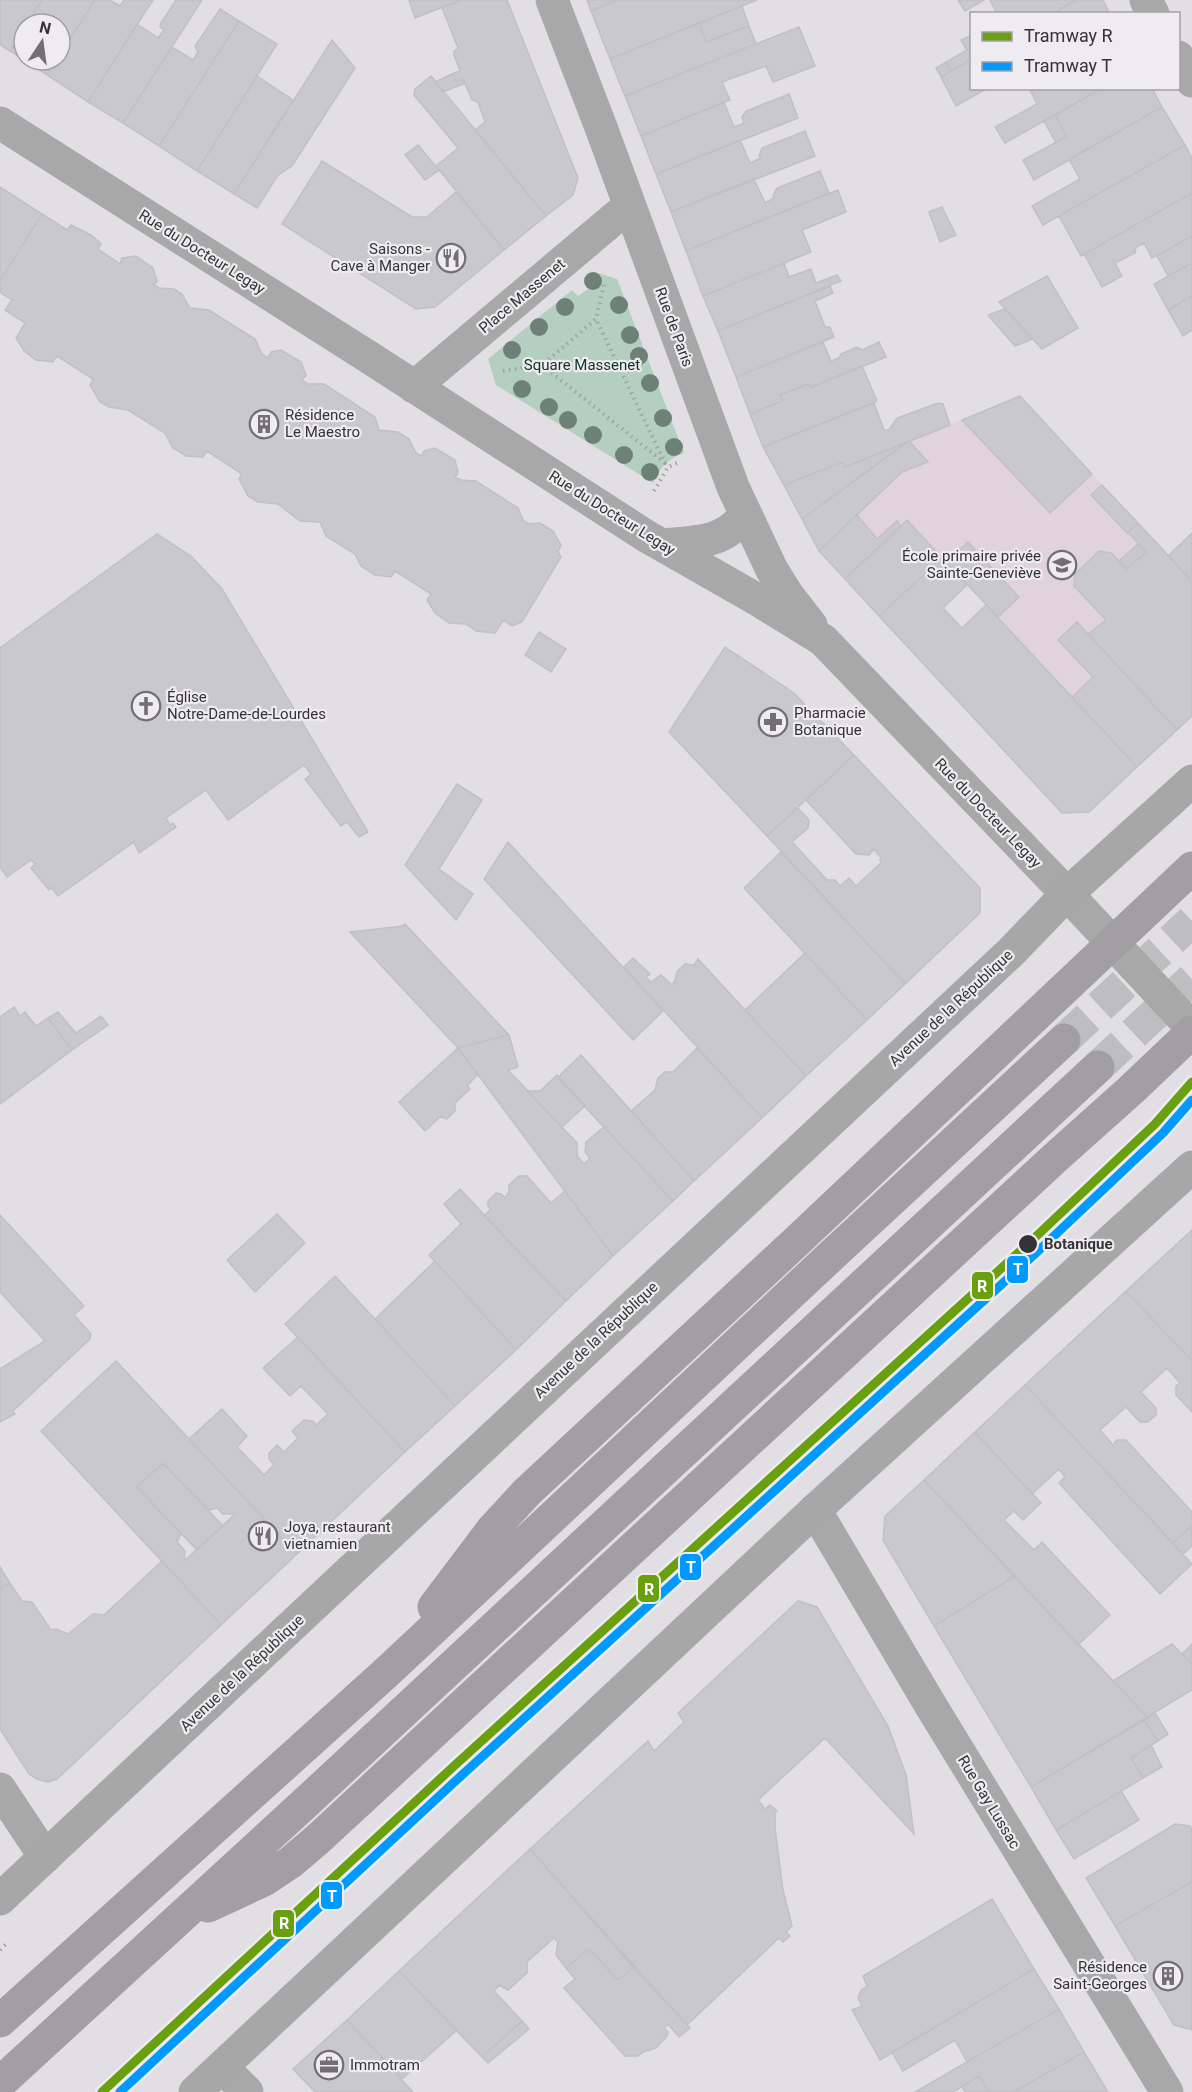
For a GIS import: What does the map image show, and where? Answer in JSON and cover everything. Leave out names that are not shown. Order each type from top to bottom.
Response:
[{"type":"main road","points":[[388,1671],[492,1530],[527,1492],[1192,868]]},
{"type":"main road","points":[[179,1919],[264,1880],[291,1862],[318,1839],[1132,1089],[1192,1030]]},
{"type":"main road","points":[[0,2021],[388,1671],[1064,1040]]},
{"type":"main road","points":[[1,2082],[1098,1067]]},
{"type":"street","name":"Rue de Paris","points":[[552,0],[733,487],[745,515],[787,594],[823,640]]},
{"type":"street","points":[[1180,59],[1192,81]]},
{"type":"street","name":"Rue du Docteur Legay","points":[[0,123],[654,541],[823,640],[1067,894],[1192,1030]]},
{"type":"street","name":"Place Massenet","points":[[414,387],[629,206]]},
{"type":"street","points":[[654,541],[713,540],[728,533],[745,515]]},
{"type":"street","name":"Avenue de la République","points":[[0,1899],[1011,952],[1067,894],[1192,781]]},
{"type":"street","points":[[195,2092],[816,1510],[1192,1167]]},
{"type":"street","name":"Rue Gay Lussac","points":[[816,1510],[931,1706],[1167,2092]]},
{"type":"street","points":[[0,1789],[45,1857]]},
{"type":"street","points":[[222,2067],[247,2092]]},
{"type":"path","points":[[596,319],[667,465]]},
{"type":"path","points":[[542,365],[667,465]]},
{"type":"path","points":[[654,541],[665,502],[652,494],[667,465],[684,460]]},
{"type":"shaded area","name":"École primaire privée Sainte-Geneviève","points":[[1020,396],[1192,581],[1192,716],[1177,730],[1077,622],[1059,640],[1093,677],[1072,697],[908,521],[845,579],[819,551],[902,472],[927,462],[909,441]]},
{"type":"green space","name":"Square Massenet","points":[[595,272],[617,279],[684,453],[665,464],[653,483],[496,385],[488,359],[572,290],[578,296],[591,287],[585,280]]},
{"type":"building","points":[[0,0],[42,0],[34,12],[12,12],[12,48],[10,51],[0,45]]},
{"type":"building","points":[[42,0],[95,0],[72,35],[72,12],[34,12]]},
{"type":"building","points":[[95,0],[110,0],[120,6],[124,0],[153,0],[88,102],[47,75],[49,72],[72,72],[72,35]]},
{"type":"building","points":[[176,0],[202,0],[123,123],[88,102],[137,24],[158,38],[164,30],[160,27],[161,23]]},
{"type":"building","points":[[409,0],[461,0],[415,18]]},
{"type":"building","points":[[461,0],[507,0],[578,178],[573,195],[546,216],[475,130],[485,122],[478,102],[472,100],[463,79],[456,81],[452,74],[460,71],[454,55],[454,51],[458,48],[442,8]]},
{"type":"building","points":[[587,0],[617,0],[591,11]]},
{"type":"building","points":[[617,0],[757,0],[610,59],[591,11]]},
{"type":"building","points":[[958,0],[984,0],[965,11]]},
{"type":"building","points":[[990,0],[1076,0],[1055,12],[996,12]]},
{"type":"building","points":[[1076,0],[1103,0],[1109,12],[1055,12]]},
{"type":"building","points":[[742,6],[749,26],[706,42],[699,23]]},
{"type":"building","points":[[220,9],[239,21],[159,146],[123,123],[172,47],[193,60],[198,52],[195,46]]},
{"type":"building","points":[[239,21],[277,44],[197,171],[159,146]]},
{"type":"building","points":[[699,23],[706,42],[749,26],[756,44],[625,96],[610,59]]},
{"type":"building","points":[[799,27],[815,66],[773,82],[766,66],[722,82],[730,100],[641,136],[625,96]]},
{"type":"building","points":[[970,36],[970,60],[951,71],[946,62],[967,50],[961,40]]},
{"type":"building","points":[[332,40],[355,68],[292,166],[278,175],[257,208],[234,194]]},
{"type":"building","points":[[970,60],[970,90],[984,90],[956,106],[941,77]]},
{"type":"building","points":[[946,62],[951,71],[941,77],[936,68]]},
{"type":"building","points":[[452,74],[456,81],[463,79],[465,83],[443,92],[435,82]]},
{"type":"building","points":[[257,76],[293,100],[234,194],[197,171]]},
{"type":"building","points":[[431,76],[546,216],[504,250],[436,166],[458,148],[414,95],[415,89]]},
{"type":"building","points":[[1030,90],[1098,90],[1005,143],[995,127],[1037,104]]},
{"type":"building","points":[[1099,90],[1153,90],[1162,107],[1034,180],[1023,160],[1066,137],[1055,115]]},
{"type":"building","points":[[789,94],[798,118],[656,174],[641,136],[724,102],[734,127],[744,123],[742,117],[746,111]]},
{"type":"building","points":[[1162,107],[1185,145],[1043,225],[1032,206],[1080,179],[1069,159]]},
{"type":"building","points":[[1055,115],[1066,137],[1056,143],[1044,121]]},
{"type":"building","points":[[805,131],[815,156],[671,212],[656,174],[740,140],[750,163],[761,158],[759,156],[762,148]]},
{"type":"building","points":[[418,145],[439,170],[425,180],[405,155]]},
{"type":"building","points":[[1185,145],[1192,158],[1192,193],[1081,256],[1059,216]]},
{"type":"building","points":[[322,161],[412,217],[427,217],[456,192],[504,250],[435,307],[416,309],[282,224]]},
{"type":"building","points":[[820,171],[829,193],[686,251],[671,212],[754,179],[765,203],[774,198],[777,188]]},
{"type":"building","points":[[0,187],[42,214],[0,281]]},
{"type":"building","points":[[838,190],[846,212],[802,230],[811,252],[703,296],[686,251]]},
{"type":"building","points":[[1192,193],[1192,236],[1152,258],[1144,243],[1136,247],[1135,253],[1115,263],[1122,276],[1102,287],[1084,254]]},
{"type":"building","points":[[942,207],[956,235],[940,242],[929,212]]},
{"type":"building","name":"Résidence Le Maestro","points":[[42,214],[67,230],[71,225],[91,235],[101,244],[98,249],[120,264],[122,258],[136,256],[153,268],[157,281],[154,285],[159,288],[174,289],[182,294],[190,308],[209,310],[255,339],[262,354],[268,358],[271,352],[281,350],[301,362],[306,375],[302,380],[308,384],[324,384],[375,417],[379,430],[398,432],[409,439],[416,453],[421,456],[424,451],[435,448],[455,460],[458,473],[455,477],[461,480],[476,481],[518,508],[523,520],[529,524],[540,523],[553,531],[561,545],[558,552],[561,557],[522,622],[512,626],[503,620],[495,633],[476,631],[466,624],[449,623],[435,613],[427,600],[431,594],[395,571],[391,577],[375,575],[361,566],[355,554],[326,536],[320,522],[300,521],[278,504],[258,502],[248,496],[239,479],[242,474],[207,451],[203,457],[186,456],[173,448],[165,433],[128,410],[109,407],[100,402],[90,385],[93,379],[57,356],[53,362],[36,360],[24,351],[16,338],[25,323],[5,310],[12,300],[0,292],[0,281]]},
{"type":"building","points":[[1192,236],[1192,263],[1168,276],[1157,256]]},
{"type":"building","points":[[784,263],[789,277],[811,269],[816,283],[837,275],[841,281],[718,331],[703,296]]},
{"type":"building","points":[[1192,263],[1192,296],[1168,310],[1154,284]]},
{"type":"building","points":[[1047,276],[1078,328],[1042,349],[999,302]]},
{"type":"building","points":[[830,286],[833,293],[815,301],[825,327],[830,327],[834,337],[736,377],[718,331]]},
{"type":"building","points":[[1192,296],[1192,330],[1183,336],[1168,310]]},
{"type":"building","points":[[1004,309],[1033,339],[1015,346],[988,315]]},
{"type":"building","points":[[823,342],[831,361],[857,347],[862,350],[879,342],[886,357],[811,387],[808,384],[780,395],[782,401],[750,414],[736,377]]},
{"type":"building","points":[[862,366],[877,401],[763,447],[750,414],[782,401],[780,395],[808,384],[811,387]]},
{"type":"building","points":[[1020,396],[1092,474],[1050,513],[962,420]]},
{"type":"building","points":[[874,403],[884,430],[889,430],[897,418],[938,403],[943,404],[950,425],[845,467],[843,462],[784,485],[763,447]]},
{"type":"building","points":[[909,441],[928,462],[902,472],[819,551],[802,519]]},
{"type":"building","points":[[905,443],[802,519],[784,485],[843,462],[845,467]]},
{"type":"building","points":[[1102,485],[1138,523],[1127,533],[1091,495]]},
{"type":"building","points":[[857,515],[877,539],[897,521],[901,527],[845,579],[819,551]]},
{"type":"building","points":[[907,520],[942,558],[879,616],[845,579]]},
{"type":"building","points":[[1138,523],[1192,581],[1192,716],[1177,730],[1088,634],[1106,620],[1074,586],[1075,574],[1099,551],[1111,553],[1127,569],[1146,552],[1128,532]]},
{"type":"building","points":[[1192,533],[1192,581],[1168,556]]},
{"type":"building","name":"Église Notre-Dame-de-Lourdes","points":[[157,534],[191,556],[222,589],[368,832],[359,837],[347,822],[341,826],[305,779],[311,774],[304,765],[228,820],[206,790],[166,818],[170,825],[173,823],[176,827],[139,853],[134,842],[58,896],[51,887],[49,890],[31,868],[35,864],[31,860],[7,877],[0,867],[0,648]]},
{"type":"building","points":[[968,542],[1019,597],[998,617],[946,562]]},
{"type":"building","points":[[1138,544],[1146,552],[1127,569],[1119,561]]},
{"type":"building","points":[[942,558],[967,585],[943,608],[962,628],[986,605],[1137,767],[1089,812],[1062,813],[879,616]]},
{"type":"building","points":[[1077,622],[1177,730],[1137,767],[1072,697],[1093,677],[1058,640]]},
{"type":"building","points":[[539,632],[566,649],[551,672],[525,655]]},
{"type":"building","points":[[725,647],[794,693],[854,755],[767,836],[669,732]]},
{"type":"building","points":[[854,755],[980,888],[980,913],[905,984],[767,836],[798,808],[809,820],[808,828],[792,842],[827,880],[835,880],[840,886],[849,878],[856,886],[881,863],[881,858],[874,849],[869,855],[856,854],[806,800]]},
{"type":"building","points":[[457,784],[482,800],[439,869],[473,894],[456,920],[405,865]]},
{"type":"building","points":[[508,842],[663,1011],[633,1040],[484,879]]},
{"type":"building","points":[[781,852],[905,984],[867,1020],[744,888]]},
{"type":"building","points":[[405,924],[509,1035],[458,1048],[350,932]]},
{"type":"building","points":[[805,953],[867,1020],[806,1076],[745,1010]]},
{"type":"building","points":[[633,958],[650,974],[646,977],[651,982],[661,975],[672,985],[677,972],[685,964],[694,965],[698,959],[806,1076],[762,1118],[624,967]]},
{"type":"building","points":[[14,1007],[20,1016],[25,1012],[36,1026],[48,1018],[72,1050],[0,1104],[0,1017]]},
{"type":"building","points":[[58,1012],[76,1033],[101,1016],[108,1025],[72,1050],[48,1018]]},
{"type":"building","points":[[509,1035],[518,1067],[508,1070],[577,1143],[577,1156],[584,1164],[590,1158],[585,1152],[586,1142],[604,1127],[673,1201],[613,1256],[458,1048]]},
{"type":"building","points":[[458,1048],[478,1074],[467,1086],[470,1089],[455,1103],[455,1111],[447,1119],[440,1117],[425,1131],[399,1102]]},
{"type":"building","points":[[697,1048],[762,1118],[694,1181],[631,1111],[655,1090],[658,1078],[665,1072],[673,1072]]},
{"type":"building","points":[[581,1055],[694,1181],[673,1201],[559,1079],[561,1074]]},
{"type":"building","points":[[557,1075],[585,1106],[562,1127],[527,1091],[540,1091]]},
{"type":"building","points":[[519,1176],[527,1176],[551,1203],[565,1191],[613,1256],[566,1301],[484,1216],[491,1209],[488,1201],[496,1193],[505,1198],[509,1192],[509,1185]]},
{"type":"building","points":[[460,1189],[566,1301],[516,1350],[429,1255],[461,1224],[444,1204]]},
{"type":"building","points":[[277,1214],[305,1243],[255,1292],[227,1260]]},
{"type":"building","points":[[0,1215],[84,1306],[74,1315],[91,1334],[90,1339],[13,1411],[15,1414],[0,1422],[0,1369],[45,1341],[0,1292]]},
{"type":"building","points":[[1192,1230],[1192,1361],[1126,1291]]},
{"type":"building","points":[[435,1261],[516,1350],[455,1406],[375,1319]]},
{"type":"building","points":[[335,1276],[455,1406],[405,1452],[285,1324]]},
{"type":"building","points":[[1126,1291],[1192,1361],[1192,1412],[1176,1395],[1176,1386],[1180,1383],[1167,1368],[1141,1392],[1156,1408],[1156,1415],[1148,1422],[1140,1422],[1126,1407],[1100,1430],[1113,1445],[1117,1440],[1126,1440],[1192,1512],[1192,1525],[1173,1543],[1025,1385]]},
{"type":"building","points":[[298,1337],[405,1452],[297,1554],[189,1439],[222,1409],[247,1436],[237,1447],[264,1475],[274,1465],[269,1459],[269,1453],[277,1445],[284,1452],[298,1438],[292,1431],[304,1420],[313,1421],[316,1425],[328,1414],[301,1386],[290,1396],[263,1368]]},
{"type":"building","points":[[116,1361],[297,1554],[221,1625],[41,1431]],"holes":[[[163,1463],[209,1510],[217,1508],[223,1514],[235,1514],[184,1561],[185,1551],[177,1542],[181,1534],[137,1487]]]},
{"type":"building","points":[[1025,1385],[1192,1564],[1160,1594],[1059,1483],[1065,1477],[1059,1469],[1032,1494],[975,1432]]},
{"type":"building","points":[[975,1432],[1041,1503],[1023,1520],[1014,1511],[1004,1520],[1034,1550],[1042,1542],[1110,1615],[1078,1645],[924,1480]]},
{"type":"building","points":[[163,1463],[223,1526],[197,1550],[137,1487]]},
{"type":"building","points":[[924,1480],[1015,1576],[934,1626],[883,1540],[885,1516]]},
{"type":"building","points":[[1191,1526],[1192,1546],[1183,1554],[1173,1543]]},
{"type":"building","points":[[162,1561],[221,1625],[57,1779],[48,1782],[37,1779],[29,1774],[0,1729],[0,1589],[10,1583],[22,1601],[32,1602],[51,1630],[56,1629],[68,1634],[93,1614],[104,1615]]},
{"type":"building","points":[[0,1567],[10,1583],[0,1589]]},
{"type":"building","points":[[1015,1576],[1147,1717],[1031,1787],[934,1626]]},
{"type":"building","points":[[798,1601],[817,1607],[888,1726],[906,1775],[914,1834],[825,1738],[758,1800],[765,1809],[770,1805],[777,1811],[775,1828],[783,1890],[792,1926],[786,1932],[790,1936],[783,1942],[779,1938],[687,2025],[530,1849],[648,1741],[654,1751],[684,1722],[678,1713]]},
{"type":"building","points":[[1172,1644],[1192,1664],[1192,1690],[1147,1717],[1113,1681]]},
{"type":"building","points":[[1192,1644],[1192,1664],[1182,1654]]},
{"type":"building","points":[[1155,1713],[1168,1734],[1158,1741],[1144,1720]]},
{"type":"building","points":[[1144,1720],[1158,1741],[1131,1758],[1143,1778],[1056,1830],[1031,1787]]},
{"type":"building","points":[[1151,1745],[1162,1767],[1143,1778],[1131,1758]]},
{"type":"building","points":[[1121,1791],[1139,1820],[1074,1859],[1056,1830]]},
{"type":"building","points":[[1175,1824],[1190,1826],[1192,1830],[1192,1882],[1115,1926],[1086,1878]]},
{"type":"building","points":[[530,1849],[634,1968],[618,1980],[589,1949],[566,1968],[556,1955],[558,1942],[554,1938],[527,1962],[527,1973],[508,1990],[499,1985],[494,1991],[522,2021],[482,2057],[399,1971]]},
{"type":"building","name":"Résidence Saint-Georges","points":[[1192,1882],[1192,2030],[1174,2025],[1115,1926]]},
{"type":"building","points":[[992,1899],[1034,1969],[880,2060],[852,2010],[862,2006],[858,1998],[861,1990],[867,1986],[863,1976]]},
{"type":"building","points":[[589,1949],[618,1980],[634,1968],[690,2028],[679,2037],[668,2024],[664,2028],[668,2032],[667,2036],[656,2048],[638,2056],[625,2056],[564,1988],[575,1979],[566,1968]]},
{"type":"building","points":[[1034,1969],[1059,2009],[967,2062],[955,2040],[903,2071],[892,2052]]},
{"type":"building","points":[[399,1971],[457,2030],[402,2079],[347,2020]]},
{"type":"building","points":[[1059,2009],[1084,2052],[1013,2092],[989,2092],[979,2076],[953,2092],[915,2092]]},
{"type":"building","points":[[347,2020],[412,2092],[315,2092],[293,2069]]},
{"type":"building","points":[[522,2021],[529,2029],[488,2063],[482,2057]]},
{"type":"building","points":[[1084,2052],[1108,2092],[1013,2092]]},
{"type":"building","points":[[979,2076],[989,2092],[965,2092],[962,2087]]},
{"type":"tunnel","points":[[1064,1040],[1192,921]]},
{"type":"tunnel","points":[[1098,1067],[1192,979]]},
{"type":"tram line","name":"R","points":[[102,2092],[454,1766],[1028,1244],[1155,1124],[1192,1082]]},
{"type":"tram line","name":"T","points":[[120,2092],[462,1775],[1036,1253],[1163,1133],[1192,1100]]},
{"type":"place","name":"Saisons - Cave à Manger","points":[[451,258]]},
{"type":"place","name":"Résidence Le Maestro","points":[[264,424]]},
{"type":"place","name":"École primaire privée Sainte-Geneviève","points":[[1062,565]]},
{"type":"place","name":"Église Notre-Dame-de-Lourdes","points":[[146,706]]},
{"type":"place","name":"Pharmacie Botanique","points":[[773,722]]},
{"type":"place","name":"Botanique","points":[[1028,1244]]},
{"type":"place","name":"Joya, restaurant vietnamien","points":[[263,1536]]},
{"type":"place","name":"Résidence Saint-Georges","points":[[1168,1976]]},
{"type":"place","name":"Immotram","points":[[329,2065]]}]
